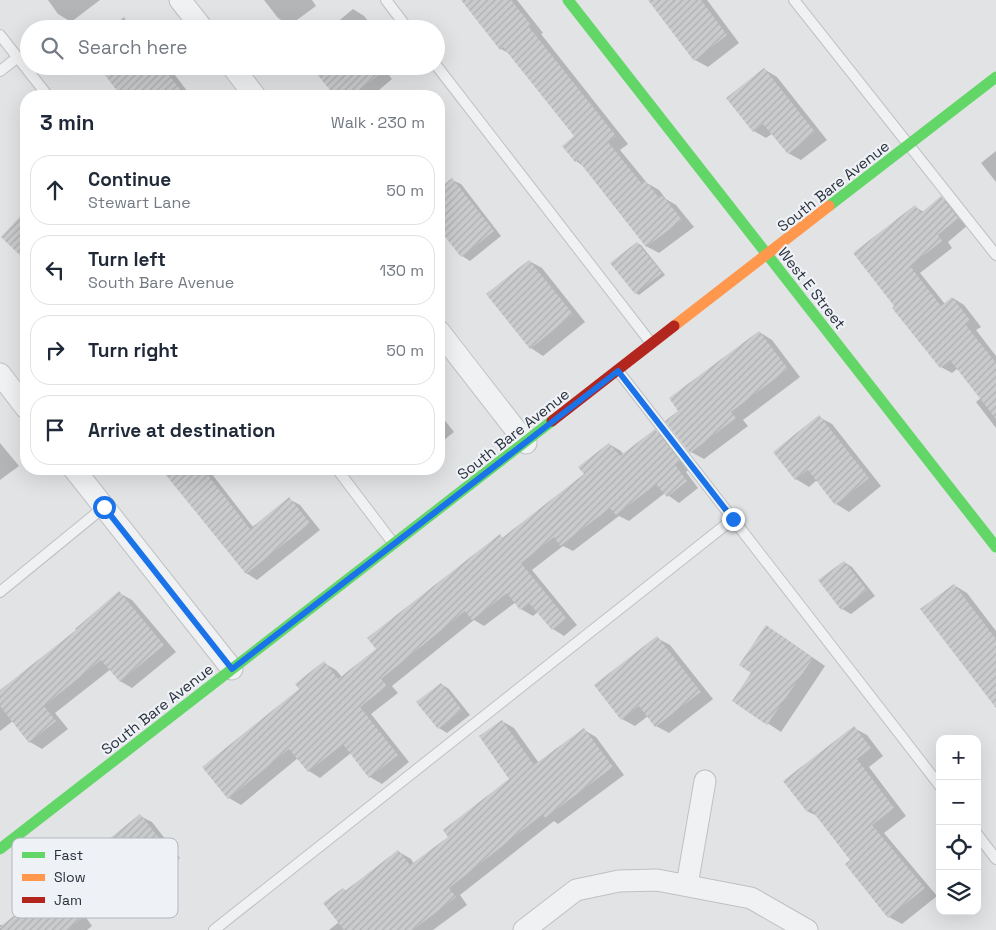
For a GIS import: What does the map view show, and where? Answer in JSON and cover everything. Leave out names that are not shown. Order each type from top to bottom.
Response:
[{"type":"street","points":[[180,0],[196,20]]},
{"type":"street","name":"West E Street","points":[[568,0],[996,547]]},
{"type":"street","points":[[239,75],[250,90]]},
{"type":"street","name":"South Bare Avenue","points":[[14,838],[768,256],[996,77]]},
{"type":"street","points":[[445,339],[526,443]]},
{"type":"street","points":[[0,374],[20,400]]},
{"type":"street","points":[[79,475],[232,669]]},
{"type":"street","points":[[687,884],[705,781]]},
{"type":"street","name":"South Bare Avenue","points":[[0,849],[12,840]]},
{"type":"street","points":[[524,930],[576,890],[619,881],[657,880],[687,884],[751,898],[806,930]]},
{"type":"lane","points":[[386,0],[401,20]]},
{"type":"lane","points":[[794,0],[996,255]]},
{"type":"lane","points":[[0,35],[20,61]]},
{"type":"lane","points":[[0,72],[18,58]]},
{"type":"lane","points":[[31,75],[43,90]]},
{"type":"lane","points":[[444,75],[653,345]]},
{"type":"lane","points":[[618,371],[936,781]]},
{"type":"lane","points":[[342,475],[394,544]]},
{"type":"lane","points":[[0,592],[104,507]]},
{"type":"lane","points":[[214,930],[733,519]]},
{"type":"lane","points":[[981,839],[996,859]]},
{"type":"building","points":[[461,0],[511,0],[531,25],[529,27],[616,136],[608,142],[642,184],[646,181],[659,198],[663,196],[682,220],[646,247],[578,160],[575,162],[562,146],[574,136],[503,47],[500,50]]},
{"type":"building","points":[[648,0],[701,0],[727,35],[694,61]]},
{"type":"building","points":[[764,68],[815,132],[788,154],[763,124],[753,132],[726,98]]},
{"type":"building","points":[[105,75],[169,75],[180,90],[116,90]]},
{"type":"building","points":[[318,75],[378,75],[360,90],[330,90]]},
{"type":"building","points":[[452,178],[494,231],[461,257],[445,237],[445,184]]},
{"type":"building","points":[[941,196],[958,218],[938,235],[942,241],[910,266],[941,306],[952,297],[970,320],[965,324],[996,363],[996,419],[950,360],[940,368],[892,308],[894,306],[853,253],[915,205],[921,213]]},
{"type":"building","points":[[20,216],[20,255],[1,237]]},
{"type":"building","points":[[637,242],[662,273],[635,294],[610,263]]},
{"type":"building","points":[[529,260],[573,314],[530,349],[486,294]]},
{"type":"building","points":[[759,331],[788,369],[731,412],[736,418],[690,453],[665,421],[678,411],[669,398]]},
{"type":"building","points":[[819,415],[869,478],[835,505],[808,470],[795,480],[773,452]]},
{"type":"building","points":[[655,429],[680,461],[675,465],[687,481],[667,497],[656,484],[616,515],[610,508],[560,546],[554,537],[521,563],[566,618],[552,630],[529,603],[520,610],[507,593],[472,620],[465,611],[381,679],[387,686],[360,707],[398,755],[369,778],[343,744],[308,772],[289,749],[228,799],[202,767],[299,689],[295,684],[324,661],[338,679],[376,649],[367,638],[500,534],[502,538],[584,474],[578,467],[609,443],[620,456]]},
{"type":"building","points":[[166,475],[208,475],[250,529],[289,497],[310,523],[246,574]]},
{"type":"building","points":[[844,561],[867,590],[841,610],[818,580]]},
{"type":"building","points":[[954,584],[996,639],[996,708],[920,609]]},
{"type":"building","points":[[119,591],[164,645],[120,682],[101,660],[44,706],[56,721],[29,743],[0,706],[0,690],[76,630]]},
{"type":"building","points":[[766,625],[813,658],[767,725],[732,701],[751,673],[739,665]]},
{"type":"building","points":[[657,636],[701,692],[655,727],[639,706],[621,720],[594,685]]},
{"type":"building","points":[[441,683],[462,710],[438,729],[416,702]]},
{"type":"building","points":[[502,720],[534,765],[584,728],[613,767],[545,818],[543,814],[449,888],[456,897],[413,930],[344,930],[323,903],[343,888],[345,891],[398,850],[410,865],[448,837],[443,830],[509,779],[479,736]]},
{"type":"building","points":[[854,726],[871,748],[857,759],[894,808],[872,825],[925,888],[888,918],[845,864],[850,860],[810,808],[807,812],[783,781]]},
{"type":"building","points":[[140,814],[159,838],[110,838]]},
{"type":"building","points":[[12,917],[81,919],[67,930],[0,930],[0,927]]},
{"type":"traffic: fast","points":[[568,0],[996,547]]},
{"type":"traffic: fast","points":[[829,206],[996,77]]},
{"type":"traffic: fast","points":[[14,838],[552,421]]},
{"type":"traffic: fast","points":[[0,849],[12,840]]},
{"type":"traffic: slow","points":[[674,326],[829,206]]},
{"type":"traffic: jam","points":[[552,421],[674,326]]},
{"type":"route","points":[[104,507],[232,669],[618,371],[733,519]]}]
